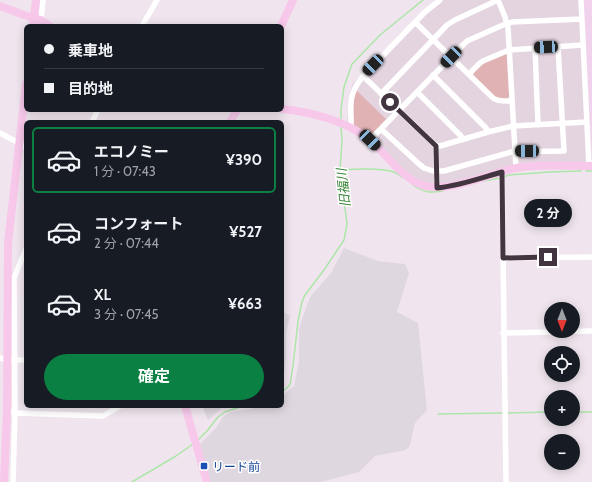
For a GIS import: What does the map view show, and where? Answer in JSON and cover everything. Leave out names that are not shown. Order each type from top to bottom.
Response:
[{"type":"street","points":[[36,0],[36,21]]},
{"type":"street","points":[[36,21],[44,0]]},
{"type":"street","points":[[143,24],[157,0]]},
{"type":"street","points":[[282,24],[293,0]]},
{"type":"street","points":[[348,127],[351,124],[350,109],[352,93],[355,85],[425,12],[440,0]]},
{"type":"street","points":[[381,94],[447,25],[498,0],[507,23],[510,50],[516,168]]},
{"type":"street","points":[[284,109],[310,114],[334,121],[358,132],[370,140],[409,178],[423,186],[437,188],[444,187],[464,183],[516,168],[532,166],[590,166],[581,0]]},
{"type":"street","points":[[0,6],[36,21]]},
{"type":"street","points":[[370,140],[467,41],[507,23],[582,19]]},
{"type":"street","points":[[415,22],[493,98],[497,101],[512,101]]},
{"type":"street","points":[[469,74],[480,63],[510,50],[583,45]]},
{"type":"street","points":[[381,128],[419,164],[428,170],[437,172],[515,151],[564,151],[558,47]]},
{"type":"street","points":[[534,48],[538,125]]},
{"type":"street","points":[[433,75],[486,128],[488,132]]},
{"type":"street","points":[[362,76],[436,146],[437,188]]},
{"type":"street","points":[[417,92],[460,136],[462,140]]},
{"type":"street","points":[[13,481],[8,359],[8,243],[22,145],[24,112]]},
{"type":"street","points":[[436,146],[513,126],[587,122]]},
{"type":"street","points":[[0,134],[22,145]]},
{"type":"street","points":[[502,172],[506,482]]},
{"type":"street","points":[[8,359],[14,278],[24,255]]},
{"type":"street","points":[[503,258],[592,257]]},
{"type":"street","points":[[503,333],[592,331]]},
{"type":"street","points":[[8,359],[24,360]]},
{"type":"street","points":[[11,412],[103,416],[117,408]]},
{"type":"street","points":[[186,408],[207,482]]},
{"type":"street","points":[[4,480],[11,412]]},
{"type":"shaded area","points":[[435,0],[583,0],[592,160],[586,162],[505,167],[450,183],[439,184],[424,182],[407,172],[374,139],[347,122],[349,95],[353,83]]},
{"type":"shaded area","points":[[583,0],[592,0],[592,159]]},
{"type":"shaded area","points":[[505,53],[507,55],[509,96],[507,99],[500,99],[495,97],[474,76],[473,72],[481,64]]},
{"type":"shaded area","points":[[356,90],[386,119],[371,135],[354,126],[353,106]]},
{"type":"shaded area","points":[[344,248],[378,261],[405,264],[409,273],[397,312],[418,323],[427,410],[415,423],[410,445],[406,450],[375,456],[359,472],[321,482],[210,482],[200,444],[216,428],[222,418],[230,412],[254,408],[284,408],[284,394],[294,386],[299,361],[299,328],[310,297],[331,273]]},
{"type":"shaded area","points":[[284,312],[290,316],[286,333],[284,375]]},
{"type":"shaded area","points":[[203,408],[222,408],[208,420]]},
{"type":"waterway","name":"旧福川","points":[[341,121],[344,87],[352,64],[380,35],[423,0]]},
{"type":"waterway","name":"旧福川","points":[[284,390],[290,385],[298,321],[302,302],[305,295],[344,240],[347,224],[340,170],[342,141],[341,126]]},
{"type":"waterway","points":[[340,170],[382,169],[394,172],[402,177]]},
{"type":"waterway","points":[[504,177],[509,175],[581,171]]},
{"type":"waterway","points":[[586,171],[592,171]]},
{"type":"waterway","points":[[484,181],[500,178]]},
{"type":"waterway","points":[[413,185],[428,192],[443,191]]},
{"type":"waterway","name":"旧福川","points":[[198,440],[218,417],[225,412],[237,408]]},
{"type":"waterway","points":[[507,413],[544,412]]},
{"type":"waterway","points":[[580,412],[592,412]]},
{"type":"waterway","points":[[438,414],[503,413]]},
{"type":"waterway","name":"旧福川","points":[[132,482],[193,444]]},
{"type":"place","name":"リード前","points":[[204,466]]},
{"type":"route","points":[[390,102],[436,146],[437,188],[464,183],[502,172],[503,258],[548,257]]}]
